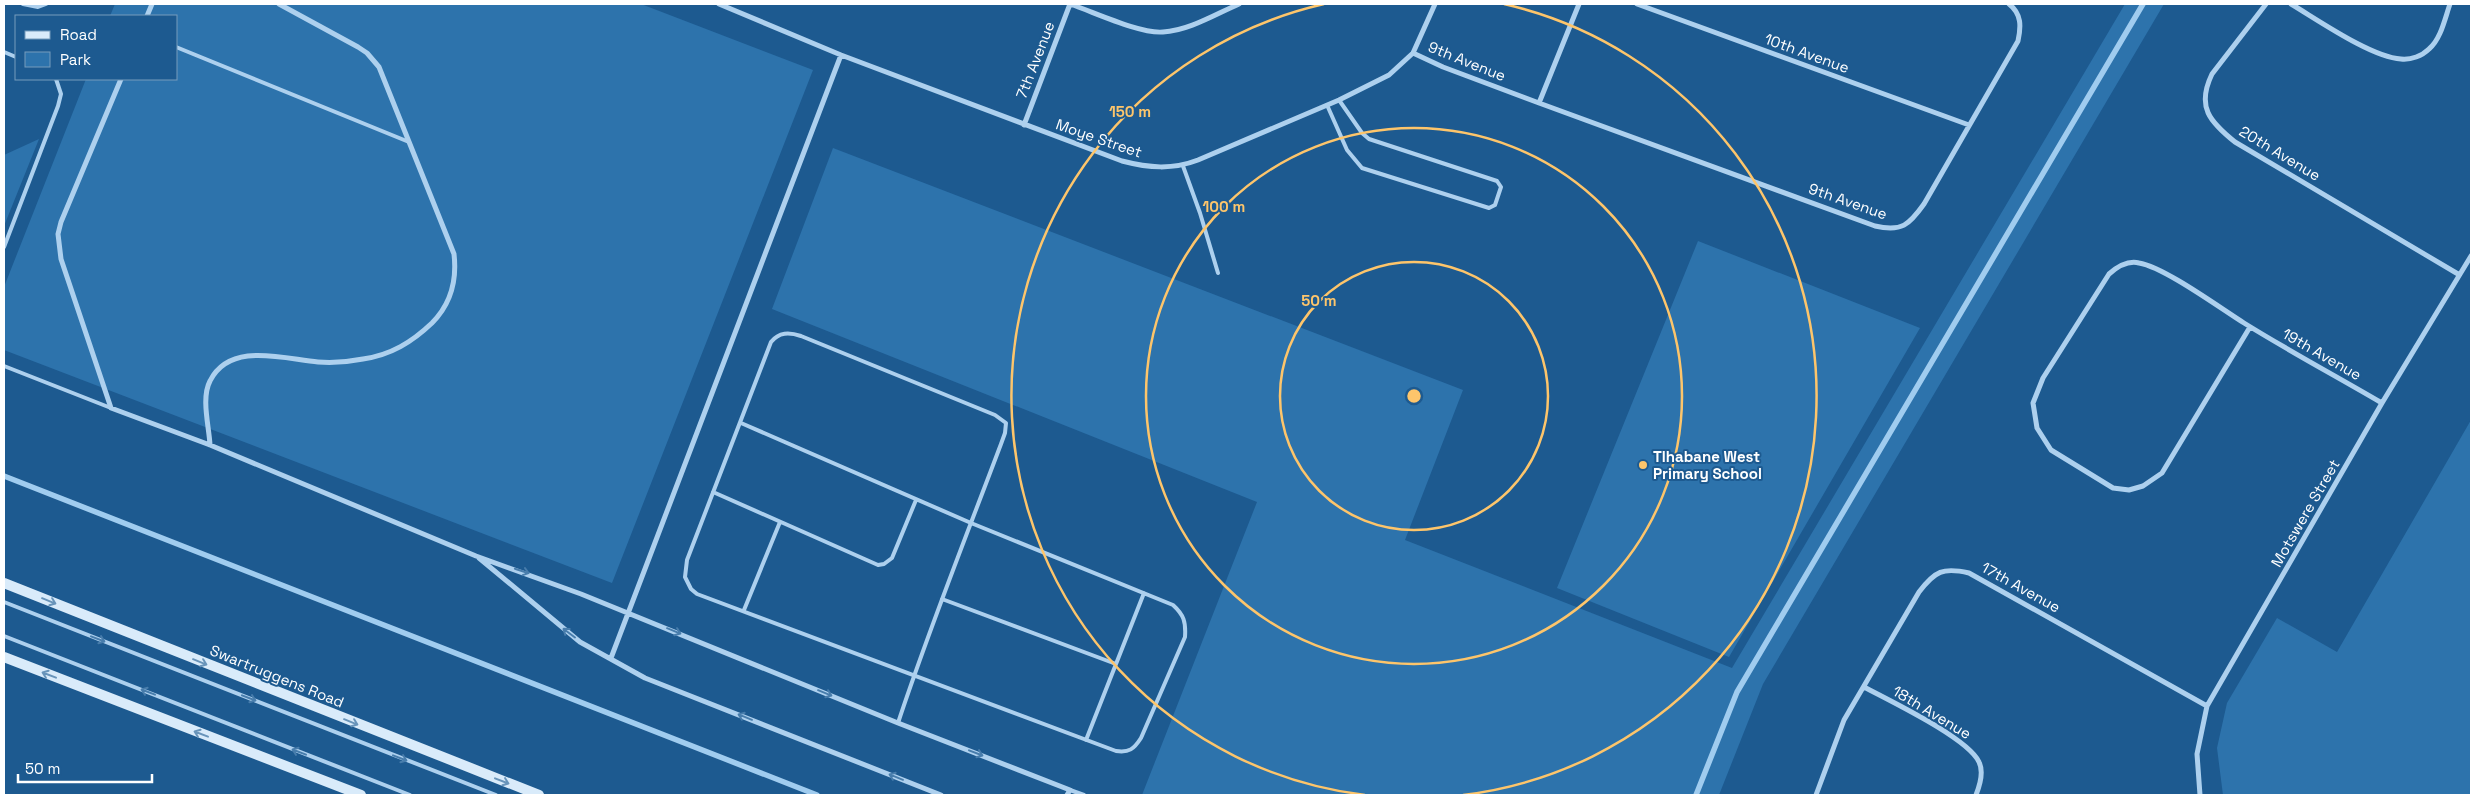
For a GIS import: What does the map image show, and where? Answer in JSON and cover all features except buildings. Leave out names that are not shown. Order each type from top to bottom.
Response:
[{"type":"main road","name":"Swartruggens Road","points":[[4,583],[539,795]]},
{"type":"main road","points":[[4,657],[361,795]]},
{"type":"street","points":[[210,445],[206,396],[209,382],[216,371],[227,364],[246,357],[270,355],[321,362],[364,359],[405,346],[437,318],[447,302],[456,280],[454,254],[386,82],[373,60],[358,47],[278,4]]},
{"type":"street","name":"Moye Street","points":[[719,4],[726,5],[841,55],[1024,125],[1122,161],[1152,167],[1183,166],[1339,100],[1389,74],[1413,53],[1435,4]]},
{"type":"street","name":"7th Avenue","points":[[1024,125],[1070,4],[1146,31],[1162,32],[1180,29],[1238,4]]},
{"type":"street","points":[[1220,4],[1223,11]]},
{"type":"street","points":[[1539,103],[1579,4]]},
{"type":"street","name":"10th Avenue","points":[[1637,4],[1969,125]]},
{"type":"street","name":"9th Avenue","points":[[1413,53],[1443,67],[1539,103],[1875,226],[1890,229],[1897,228],[1914,219],[2018,41],[2020,21],[2018,14],[2009,4]]},
{"type":"street","name":"20th Avenue","points":[[2266,4],[2212,74],[2205,87],[2204,99],[2208,114],[2215,126],[2235,142],[2458,274]]},
{"type":"street","points":[[2291,4],[2359,44],[2386,56],[2403,60],[2413,58],[2430,49],[2435,42],[2450,4]]},
{"type":"street","points":[[611,658],[841,55]]},
{"type":"street","points":[[121,80],[71,194],[58,234],[61,259],[112,408],[210,445],[476,556],[531,574],[629,613],[1069,792]]},
{"type":"street","name":"Motswere Street","points":[[2200,795],[2197,754],[2207,706],[2382,403],[2458,274],[2471,256]]},
{"type":"street","name":"19th Avenue","points":[[2250,327],[2162,473],[2143,486],[2129,490],[2113,488],[2051,450],[2041,438],[2033,415],[2033,403],[2043,378],[2108,274],[2121,265],[2135,262],[2150,266],[2250,327],[2382,403]]},
{"type":"street","points":[[476,556],[572,636],[645,678],[941,795]]},
{"type":"street","name":"17th Avenue","points":[[1816,795],[1844,720],[1929,578],[1940,571],[1954,570],[1968,573],[2207,706]]},
{"type":"street","name":"18th Avenue","points":[[1864,687],[1956,738],[1970,750],[1979,762],[1982,775],[1976,795]]},
{"type":"lane","points":[[23,4],[38,7],[46,4]]},
{"type":"lane","points":[[178,48],[409,142]]},
{"type":"lane","points":[[4,247],[58,106],[61,94],[56,80]]},
{"type":"lane","points":[[1327,105],[1347,150],[1362,168],[1489,208],[1495,204],[1501,187],[1497,181],[1369,139],[1362,133],[1339,100]]},
{"type":"lane","points":[[1183,166],[1200,213],[1218,274]]},
{"type":"lane","points":[[741,423],[971,524],[1173,605],[1179,610],[1186,623],[1185,636],[1136,746],[1126,752],[1122,752],[1086,740],[914,674],[744,610],[697,594],[685,577],[687,560],[771,342],[778,335],[792,333],[995,415],[1006,423],[1006,433],[971,524],[942,599],[914,674],[898,723]]},
{"type":"lane","points":[[4,366],[112,408]]},
{"type":"lane","points":[[713,492],[874,564],[881,564],[892,558],[916,500]]},
{"type":"lane","points":[[744,610],[780,522]]},
{"type":"lane","points":[[1086,740],[1144,593]]},
{"type":"lane","points":[[942,599],[1116,664]]},
{"type":"lane","points":[[4,602],[496,795]]},
{"type":"lane","points":[[4,636],[410,795]]},
{"type":"lane","points":[[1069,792],[1084,795]]},
{"type":"green space","points":[[115,4],[641,4],[813,70],[612,583],[4,350],[4,287],[86,80],[178,80],[178,15],[110,15]]},
{"type":"green space","points":[[2125,4],[2164,4],[1763,684],[1719,795],[1142,795],[1257,502],[772,309],[833,148],[1463,390],[1405,540],[1732,668]]},
{"type":"green space","points":[[39,139],[4,226],[4,155]]},
{"type":"green space","points":[[1698,241],[1920,328],[1729,657],[1557,588]]},
{"type":"green space","points":[[2471,420],[2471,795],[2223,795],[2217,748],[2227,703],[2277,618],[2337,652]]},
{"type":"waterway","points":[[1696,795],[1737,692],[2143,4]]},
{"type":"waterway","points":[[4,476],[817,795]]},
{"type":"place","name":"Tlhabane West Primary School","points":[[1643,465]]}]
